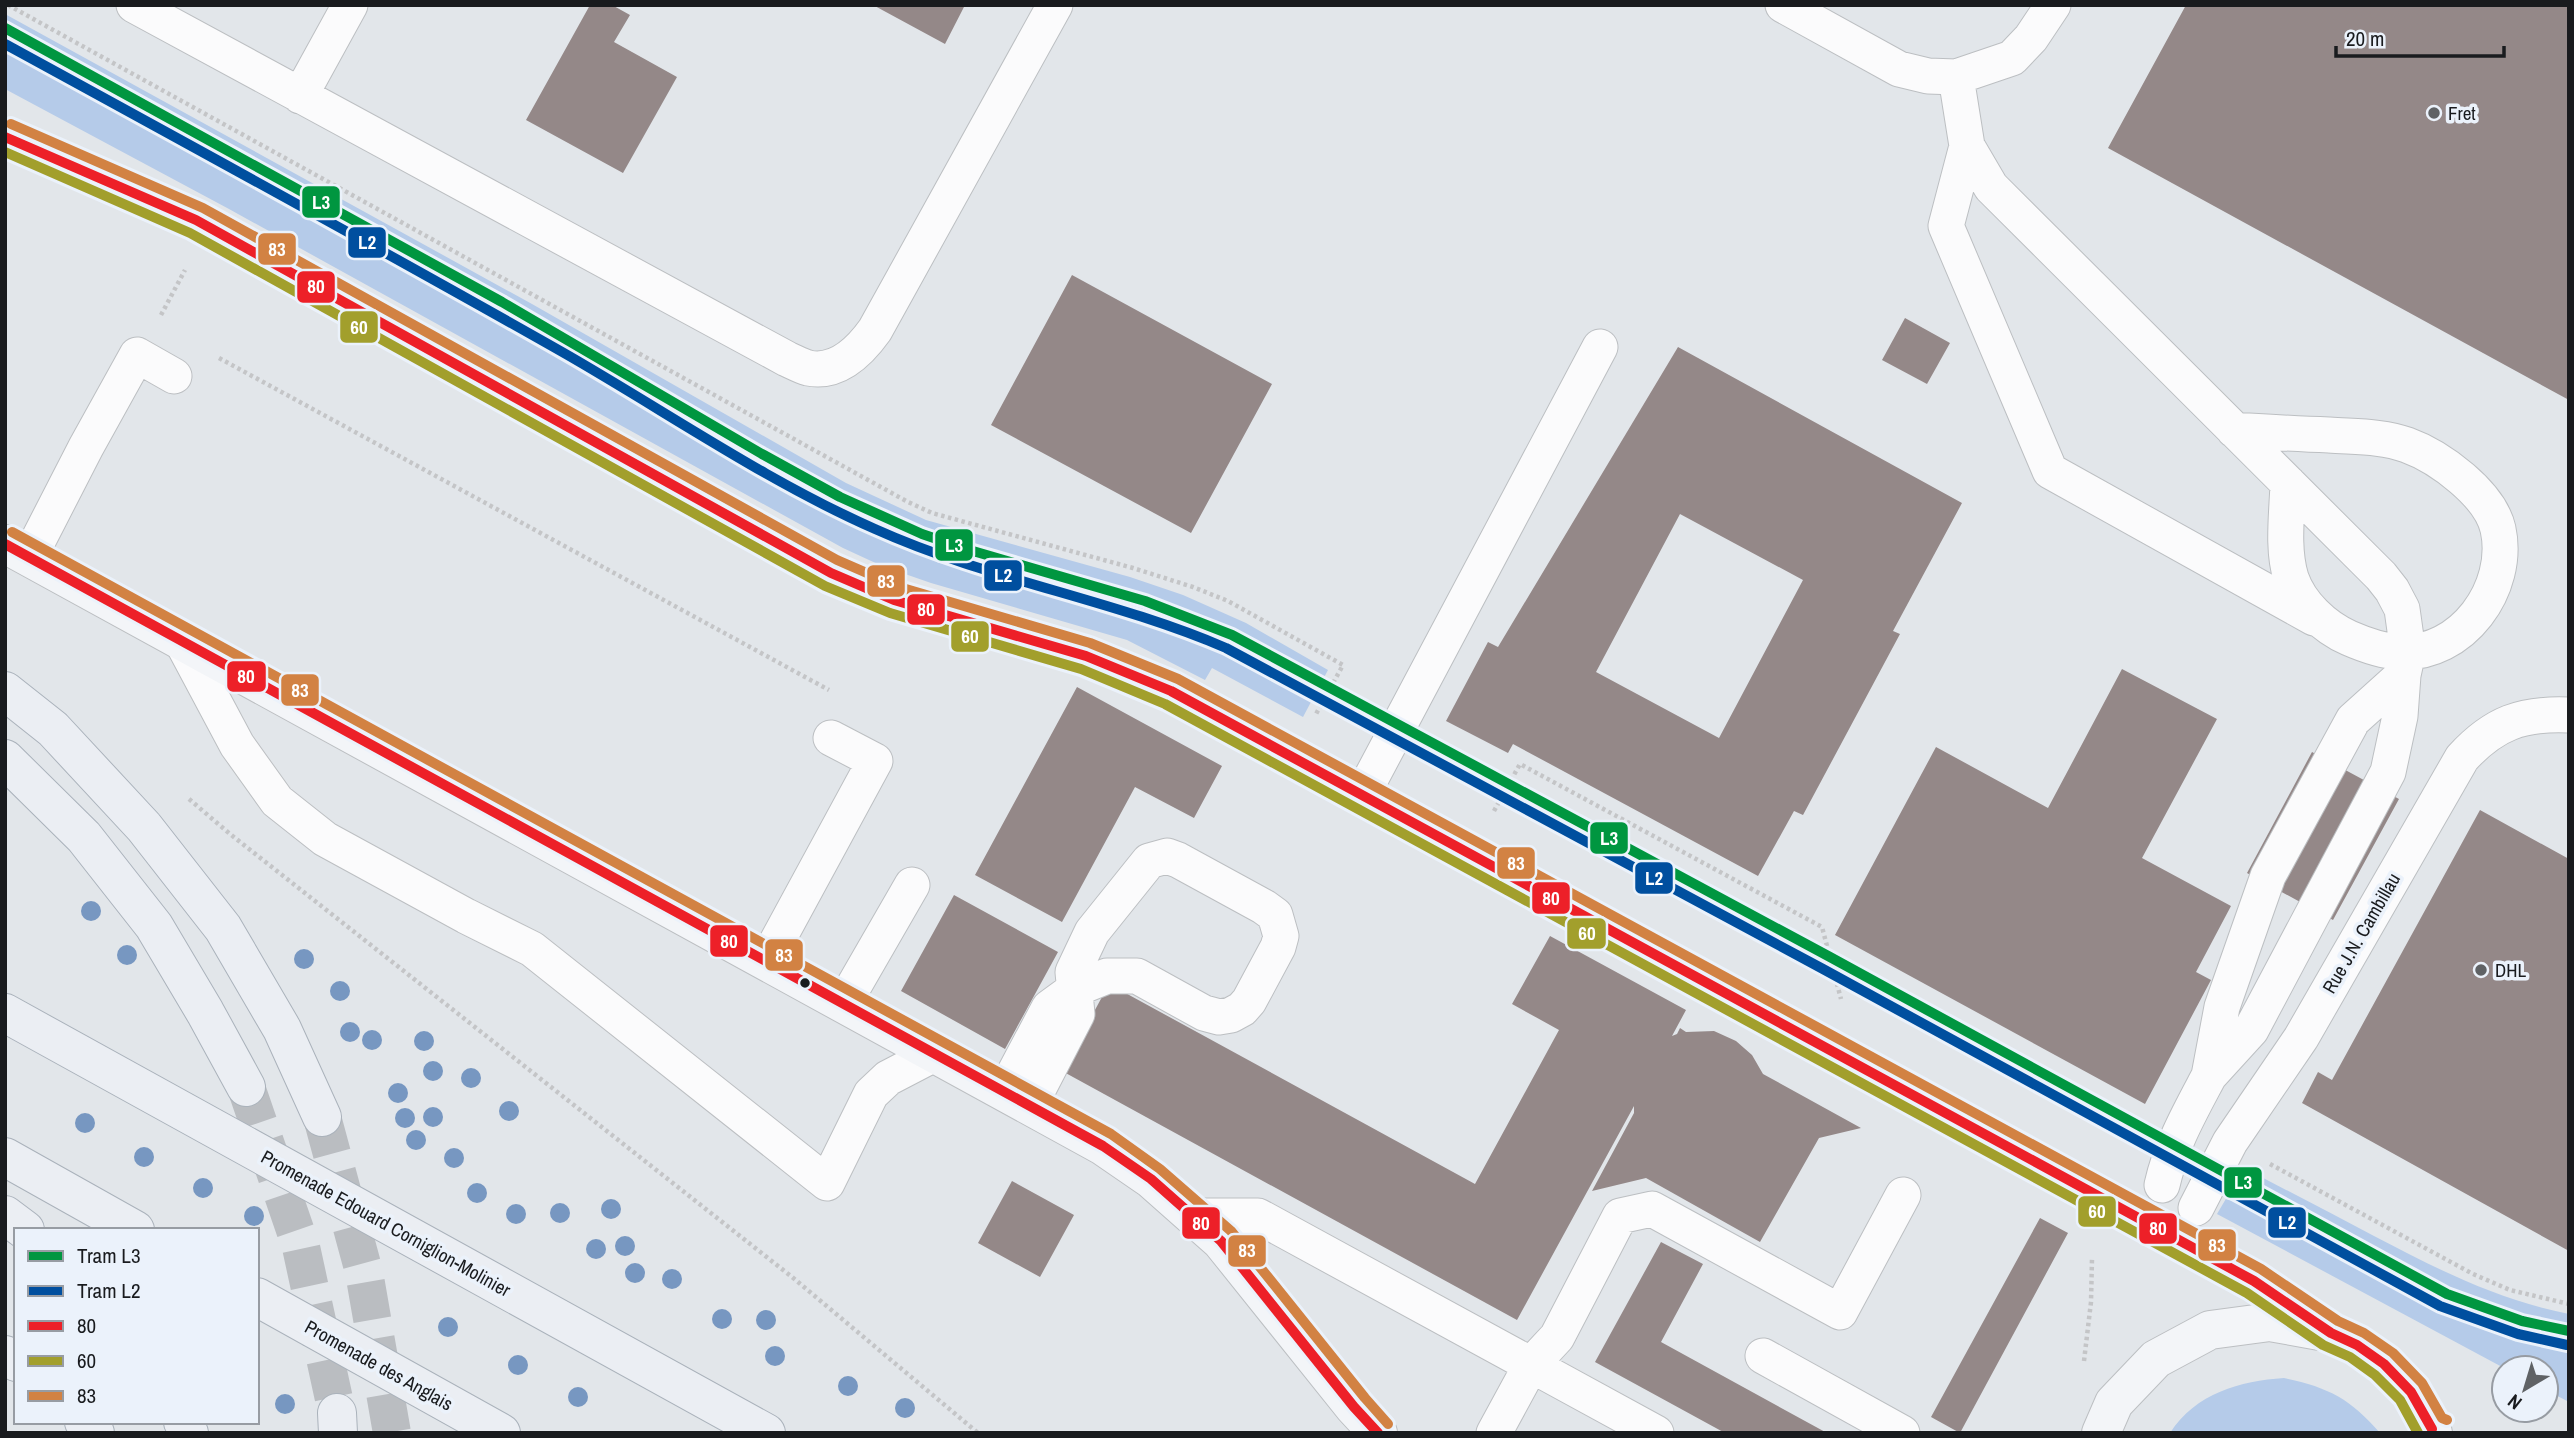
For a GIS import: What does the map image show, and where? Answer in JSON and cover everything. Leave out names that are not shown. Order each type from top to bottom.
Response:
[{"type":"main road","points":[[5,137],[196,220],[831,573],[894,600],[1086,656],[1171,691],[2254,1281],[2331,1334],[2357,1345],[2384,1364],[2411,1392],[2436,1431]]},
{"type":"main road","points":[[17,551],[1103,1146],[1151,1179],[1221,1241],[1354,1407],[1378,1433]]},
{"type":"main road","points":[[5,691],[52,729],[145,827],[223,928],[282,1029],[322,1117]]},
{"type":"main road","points":[[5,759],[84,837],[154,926],[246,1087]]},
{"type":"main road","name":"Promenade Edouard Corniglion-Molinier","points":[[12,1015],[766,1433]]},
{"type":"main road","points":[[5,1157],[131,1228]]},
{"type":"main road","points":[[5,1215],[22,1228]]},
{"type":"main road","name":"Promenade des Anglais","points":[[259,1298],[501,1433]]},
{"type":"main road","points":[[2101,1433],[2114,1403],[2156,1359],[2210,1331],[2270,1322],[2331,1334]]},
{"type":"lane","points":[[134,5],[787,359],[809,368],[828,367],[845,361],[863,347],[875,330],[1055,5]]},
{"type":"lane","points":[[300,96],[350,5]]},
{"type":"lane","points":[[1783,5],[1899,69],[1928,76],[1956,77],[2012,58],[2031,38],[2053,5]]},
{"type":"lane","points":[[1956,77],[1967,146],[1982,174],[2001,198],[2288,483],[2392,590],[2402,609],[2405,663],[2400,716],[2388,772],[2252,1030],[2208,1076],[2178,1133],[2162,1185]]},
{"type":"lane","points":[[1967,146],[1946,226],[2050,471],[2364,645],[2382,650],[2405,663]]},
{"type":"lane","points":[[1362,795],[1600,347]]},
{"type":"lane","points":[[17,551],[137,355],[165,371]]},
{"type":"lane","points":[[2208,1076],[2222,1007],[2268,876],[2353,720],[2405,663],[2462,630],[2490,595],[2498,575],[2501,551],[2498,527],[2488,507],[2471,487],[2444,465],[2410,446],[2385,439],[2234,430]]},
{"type":"lane","points":[[2288,483],[2286,555],[2291,577],[2298,594],[2324,623]]},
{"type":"lane","points":[[181,640],[237,745],[277,801],[326,839],[532,949],[827,1183],[871,1094],[888,1078],[936,1053]]},
{"type":"lane","name":"Rue J.N. Cambillau","points":[[2196,1209],[2230,1142],[2301,1038],[2462,758],[2480,739],[2505,723],[2538,715],[2569,715]]},
{"type":"lane","points":[[767,960],[875,761],[831,738]]},
{"type":"lane","points":[[1017,1098],[1048,1007],[1074,989],[1107,976],[1137,976],[1204,1013],[1219,1017],[1231,1015],[1249,1001],[1278,947],[1281,936],[1279,925],[1275,915],[1264,907],[1178,860],[1167,856],[1157,857],[1149,861],[1092,932],[1073,972],[1074,989]]},
{"type":"lane","points":[[844,1003],[912,885]]},
{"type":"lane","points":[[1494,1433],[1531,1365],[1557,1337],[1620,1216],[1652,1209],[1840,1312],[1903,1195]]},
{"type":"lane","points":[[1193,1216],[1258,1216],[1656,1433]]},
{"type":"lane","points":[[1763,1356],[1902,1433]]},
{"type":"path","points":[[8,5],[908,502],[958,520],[1133,568],[1228,601],[1343,665],[1313,719]]},
{"type":"path","points":[[165,371],[173,333],[156,323],[183,275]]},
{"type":"path","points":[[209,353],[831,691]]},
{"type":"path","points":[[1470,855],[1520,764],[1822,927],[1842,1005]]},
{"type":"path","points":[[230,834],[781,1269],[978,1433]]},
{"type":"path","points":[[2230,1142],[2473,1274],[2510,1290],[2569,1304]]},
{"type":"path","points":[[2083,1366],[2091,1302],[2092,1258]]},
{"type":"shaded area","points":[[5,14],[532,304],[846,483],[926,520],[1130,577],[1183,595],[1246,623],[1328,670],[1303,717],[1212,668],[1205,680],[1127,640],[931,583],[882,566],[843,548],[229,209],[5,89]]},
{"type":"shaded area","points":[[2244,1168],[2445,1271],[2517,1301],[2569,1314],[2569,1402],[2560,1397],[2560,1354],[2490,1354],[2490,1360],[2217,1214]]},
{"type":"shaded area","points":[[2284,1378],[2338,1396],[2359,1411],[2380,1433],[2170,1433],[2193,1408],[2220,1392],[2251,1382]]},
{"type":"building","points":[[590,5],[612,5],[630,15],[614,42],[677,77],[623,173],[526,120]]},
{"type":"building","points":[[873,5],[965,5],[945,44]]},
{"type":"building","name":"Fret","points":[[2186,5],[2569,5],[2569,400],[2108,148]]},
{"type":"building","points":[[1072,275],[1272,384],[1191,533],[991,425]]},
{"type":"building","points":[[1905,318],[1950,343],[1927,384],[1882,360]]},
{"type":"building","points":[[1678,347],[1962,503],[1893,631],[1900,634],[1803,815],[1794,811],[1758,876],[1513,744],[1508,753],[1446,721],[1488,642],[1498,647]],"holes":[[[1680,514],[1803,580],[1719,738],[1596,672]]]},
{"type":"building","points":[[2122,669],[2217,719],[2142,858],[2231,906],[2196,972],[2211,980],[2145,1104],[1835,935],[1936,747],[2048,808]]},
{"type":"building","points":[[1077,687],[1222,766],[1194,818],[1135,787],[1062,922],[975,875]]},
{"type":"building","points":[[2312,752],[2399,799],[2333,920],[2247,873]]},
{"type":"building","name":"DHL","points":[[2480,810],[2569,859],[2569,1251],[2302,1103],[2318,1072],[2332,1080]]},
{"type":"building","points":[[954,895],[1058,952],[1005,1049],[901,991]]},
{"type":"building","points":[[1550,936],[1686,1010],[1672,1036],[1677,1034],[1680,1028],[1686,1032],[1714,1031],[1736,1041],[1752,1055],[1763,1074],[1861,1128],[1819,1138],[1760,1242],[1646,1178],[1592,1191],[1634,1113],[1634,1106],[1517,1320],[1062,1071],[1109,984],[1475,1184],[1559,1030],[1512,1004]]},
{"type":"building","points":[[1012,1181],[1074,1215],[1040,1277],[978,1243]]},
{"type":"building","points":[[2040,1218],[2068,1233],[1960,1433],[1931,1417]]},
{"type":"building","points":[[1661,1242],[1703,1264],[1661,1342],[1827,1433],[1725,1433],[1595,1362]]},
{"type":"tunnel","points":[[246,1087],[301,1247],[337,1413]]},
{"type":"tunnel","points":[[322,1117],[364,1272],[392,1433]]},
{"type":"tram line","name":"L3","points":[[5,28],[502,302],[840,497],[922,534],[1145,601],[1232,635],[2447,1294],[2522,1321],[2569,1331]]},
{"type":"tram line","name":"L2","points":[[5,44],[495,314],[795,490],[918,547],[1139,616],[1226,648],[1823,969],[2440,1306],[2518,1334],[2567,1345]]},
{"type":"transit line","name":"83","points":[[11,124],[203,208],[837,560],[899,587],[1090,643],[1178,679],[2261,1269],[2338,1321],[2364,1333],[2393,1353],[2422,1383],[2442,1418],[2447,1420]]},
{"type":"transit line","name":"80","points":[[5,137],[196,220],[831,573],[894,600],[1086,656],[1171,691],[2254,1281],[2331,1333],[2357,1345],[2384,1364],[2411,1392],[2432,1429]]},
{"type":"transit line","name":"60","points":[[5,152],[190,233],[825,586],[890,613],[1081,669],[1165,704],[2247,1293],[2323,1345],[2350,1357],[2375,1375],[2400,1400],[2418,1433]]},
{"type":"transit line","name":"83","points":[[12,532],[1111,1134],[1160,1169],[1231,1231],[1388,1424]]},
{"type":"transit line","name":"80","points":[[5,544],[1103,1146],[1151,1179],[1221,1241],[1354,1407],[1378,1433]]},
{"type":"place","name":"Fret","points":[[2434,113]]},
{"type":"place","name":"DHL","points":[[2481,970]]}]
